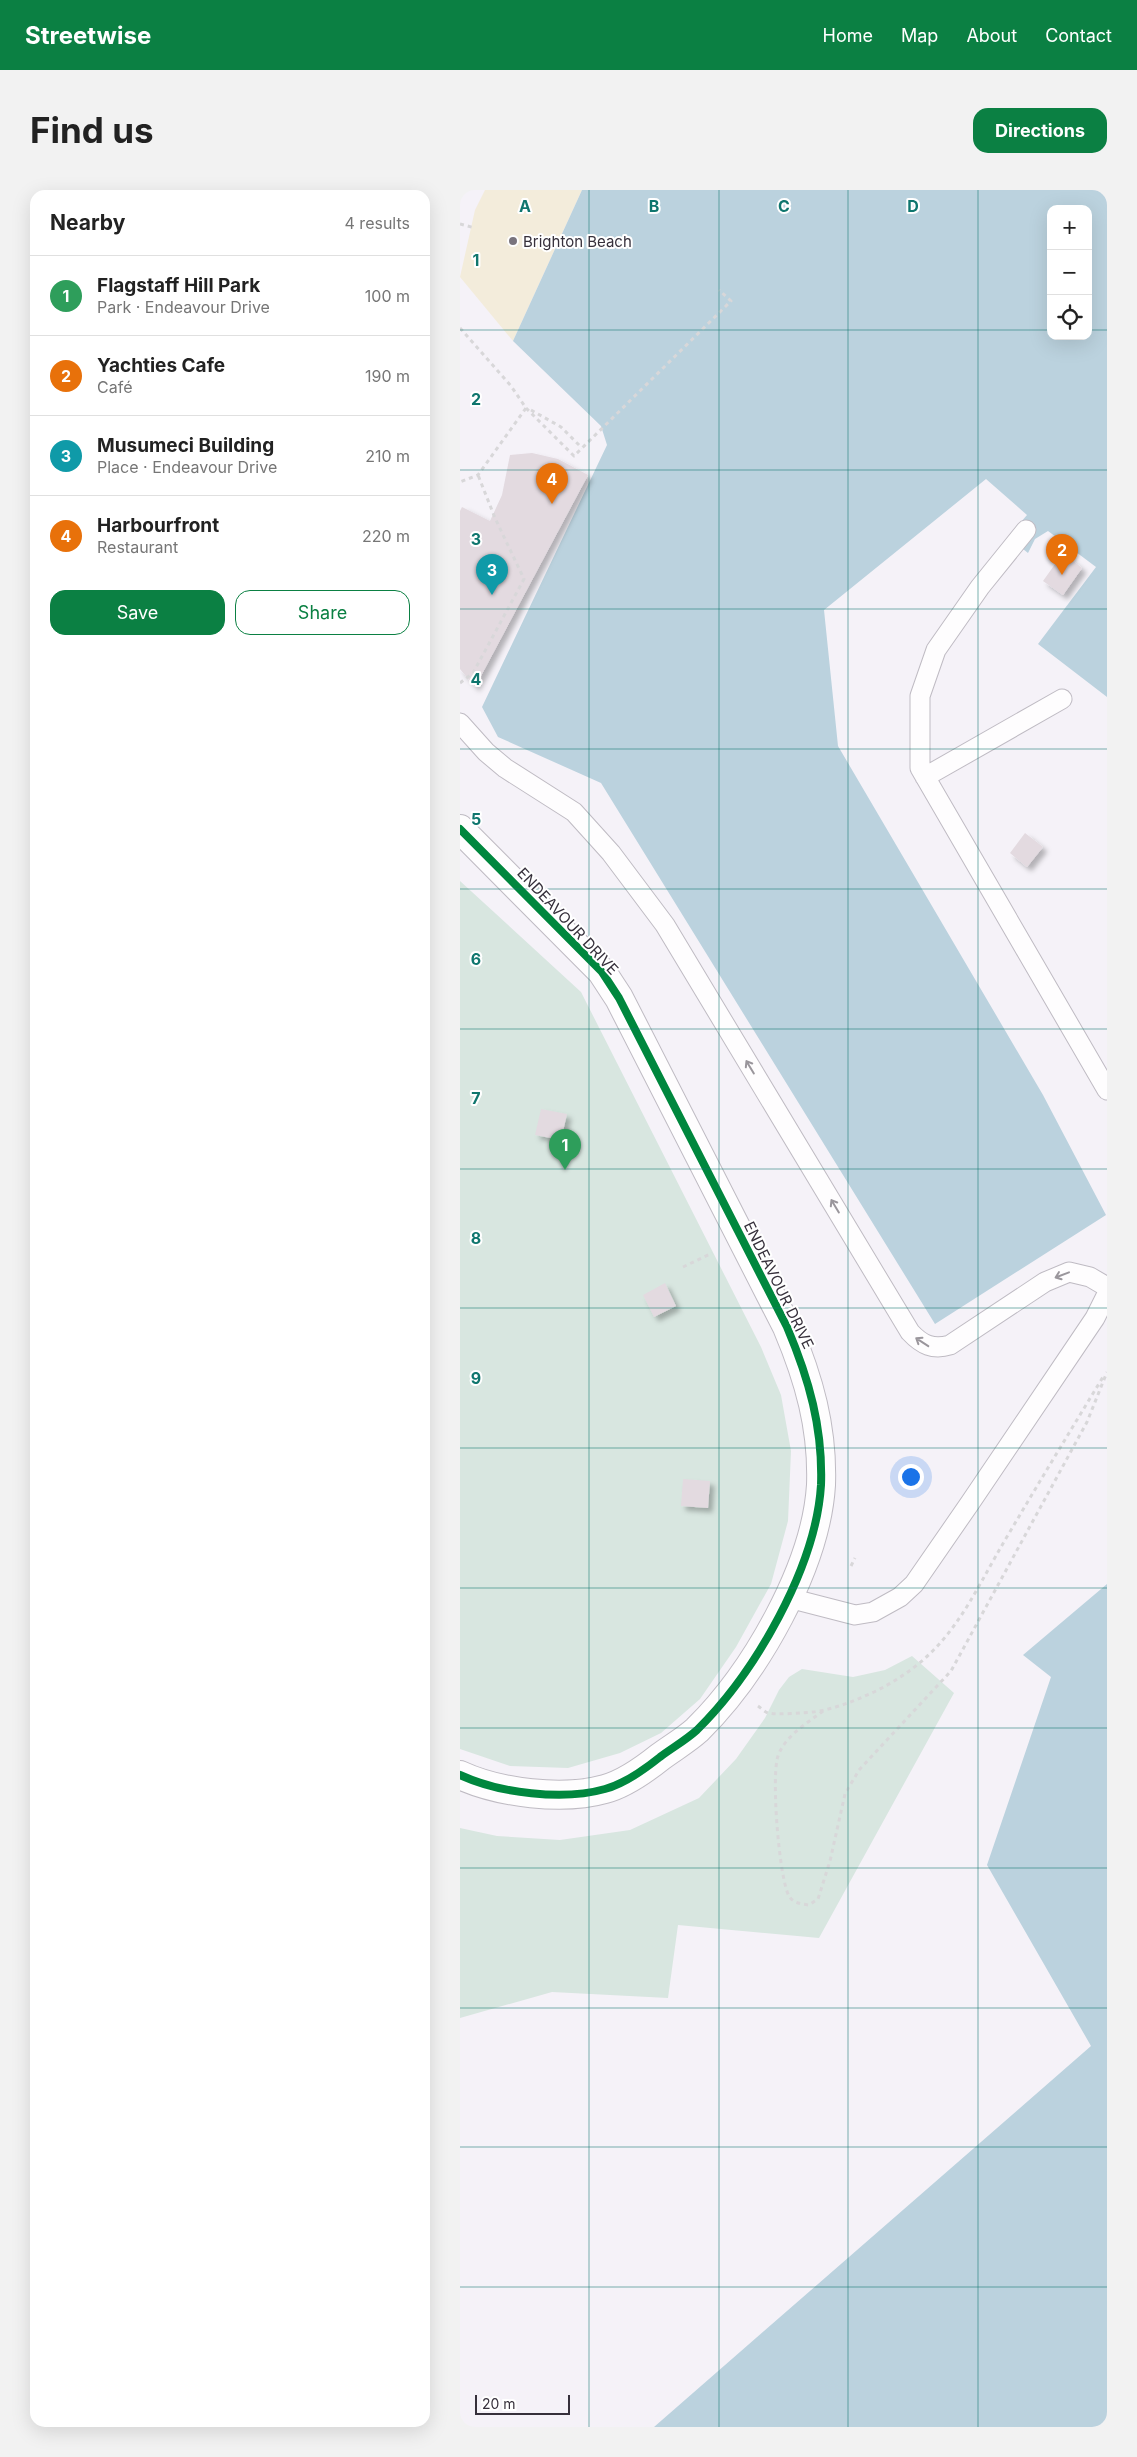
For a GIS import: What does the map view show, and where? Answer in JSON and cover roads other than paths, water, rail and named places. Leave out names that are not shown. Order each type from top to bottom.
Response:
[{"type":"street","name":"ENDEAVOUR DRIVE","points":[[460,829],[602,972],[619,998],[787,1327],[805,1369],[816,1410],[821,1447],[821,1486],[812,1541],[801,1573],[789,1598],[751,1664],[718,1708],[695,1732],[647,1767],[606,1789],[578,1793],[542,1794],[502,1788],[460,1775]]},
{"type":"lane","points":[[1026,530],[980,587],[936,650],[920,696],[920,768],[1107,1090]]},
{"type":"lane","points":[[926,777],[1062,699]]},
{"type":"lane","points":[[460,723],[486,752],[504,768],[574,812],[611,853],[665,926],[917,1339],[928,1346],[939,1348],[950,1345],[1045,1282],[1069,1272],[1090,1277],[1107,1287]]},
{"type":"lane","points":[[789,1598],[855,1615],[880,1608],[907,1590],[975,1495],[1095,1318],[1107,1294]]},
{"type":"water","points":[[582,190],[1107,190],[1107,697],[1038,644],[1096,567],[1048,531],[1035,539],[1028,553],[1008,537],[1027,515],[986,479],[824,610],[838,746],[1043,1095],[1106,1215],[935,1324],[601,783],[498,737],[482,707],[607,445],[601,426],[513,341]]},
{"type":"water","points":[[1107,1584],[1107,2427],[654,2427],[1091,2046],[987,1865],[1051,1677],[1023,1655]]},
{"type":"place","name":"Brighton Beach","points":[[513,241]]},
{"type":"place","name":"Harbourfront","points":[[552,504]]},
{"type":"place","name":"Yachties Cafe","points":[[1062,575]]},
{"type":"place","name":"Musumeci Building","points":[[492,595]]},
{"type":"place","name":"Flagstaff Hill Park","points":[[565,1170]]}]
